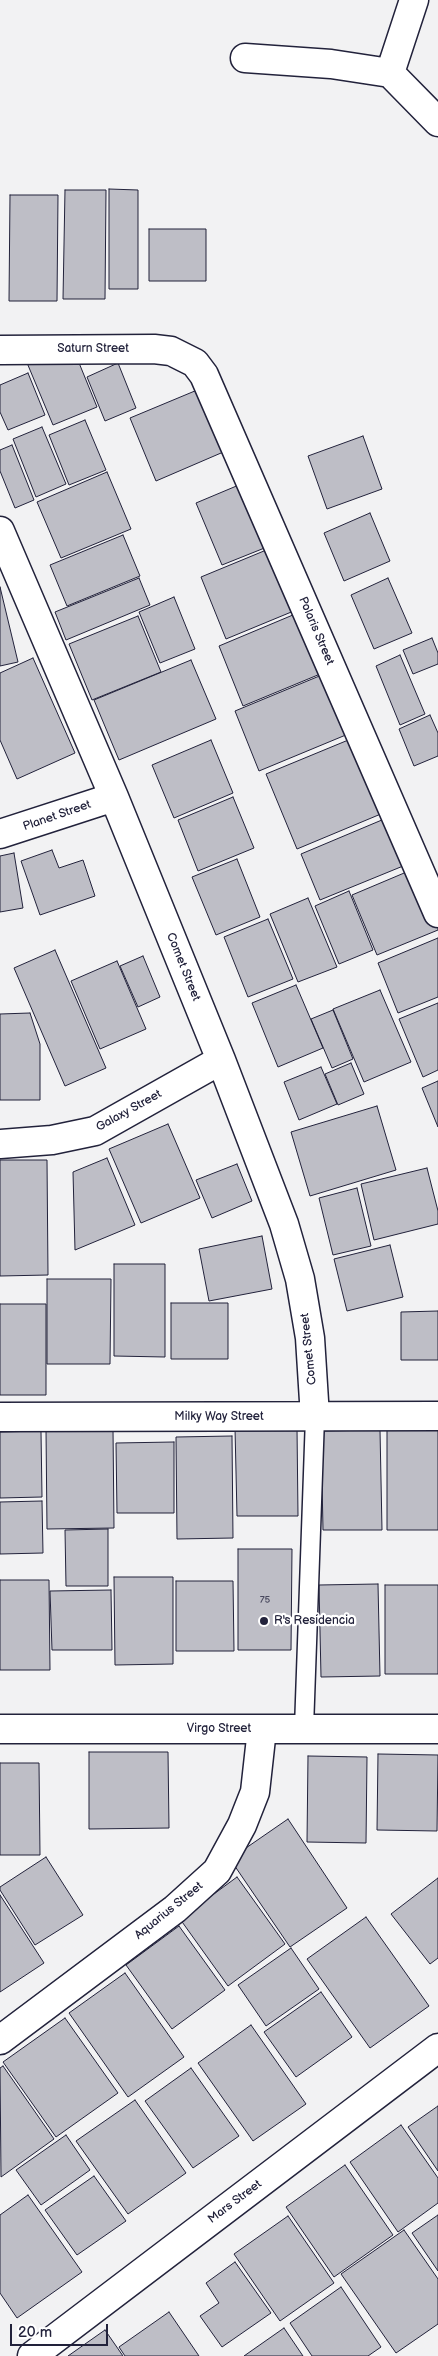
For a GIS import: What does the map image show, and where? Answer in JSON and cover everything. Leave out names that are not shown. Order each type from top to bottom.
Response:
[{"type":"street","points":[[390,73],[414,0]]},
{"type":"street","points":[[245,58],[331,64],[390,73],[438,122]]},
{"type":"street","name":"Saturn Street","points":[[0,350],[154,349],[171,351],[185,356]]},
{"type":"street","name":"Polaris Street","points":[[185,356],[195,363],[204,375],[438,913]]},
{"type":"street","name":"Comet Street","points":[[0,531],[6,561],[114,797],[221,1060],[284,1224],[300,1279],[310,1338],[315,1417]]},
{"type":"street","name":"Planet Street","points":[[0,834],[114,797]]},
{"type":"street","name":"Galaxy Street","points":[[0,1144],[52,1140],[95,1130],[221,1060]]},
{"type":"street","name":"Milky Way Street","points":[[0,1417],[438,1416]]},
{"type":"street","name":"Virgo Street","points":[[0,1729],[438,1728]]},
{"type":"street","name":"Aquarius Street","points":[[0,2040],[175,1909],[217,1871],[242,1825],[255,1792],[262,1729]]},
{"type":"street","name":"Mars Street","points":[[32,2356],[438,2048]]},
{"type":"lane","points":[[304,1728],[315,1417]]},
{"type":"building","points":[[109,189],[138,190],[138,289],[109,289]]},
{"type":"building","points":[[65,190],[106,190],[105,299],[63,299]]},
{"type":"building","points":[[10,195],[58,195],[57,301],[9,301]]},
{"type":"building","points":[[149,229],[206,229],[206,281],[149,281]]},
{"type":"building","points":[[75,353],[97,407],[53,425],[25,358]]},
{"type":"building","points":[[118,363],[136,408],[105,421],[87,377]]},
{"type":"building","points":[[28,373],[45,415],[8,430],[0,412],[0,385]]},
{"type":"building","points":[[202,388],[228,450],[156,481],[130,418]]},
{"type":"building","points":[[85,420],[106,470],[69,485],[49,435]]},
{"type":"building","points":[[42,427],[66,484],[36,497],[13,439]]},
{"type":"building","points":[[363,436],[382,489],[327,509],[308,456]]},
{"type":"building","points":[[12,445],[34,500],[15,508],[0,471],[0,450]]},
{"type":"building","points":[[107,472],[131,529],[61,558],[37,502]]},
{"type":"building","points":[[246,482],[272,545],[222,565],[196,503]]},
{"type":"building","points":[[370,513],[390,561],[344,581],[324,533]]},
{"type":"building","points":[[123,535],[140,576],[67,606],[50,565]]},
{"type":"building","points":[[276,546],[301,608],[226,639],[201,577]]},
{"type":"building","points":[[139,578],[150,605],[66,640],[55,612]]},
{"type":"building","points":[[388,578],[412,633],[374,649],[351,595]]},
{"type":"building","points":[[0,587],[18,662],[0,666]]},
{"type":"building","points":[[174,597],[195,649],[160,663],[139,612]]},
{"type":"building","points":[[300,612],[325,672],[243,706],[219,646]]},
{"type":"building","points":[[138,616],[161,672],[92,700],[69,644]]},
{"type":"building","points":[[432,638],[438,653],[438,664],[413,674],[403,650]]},
{"type":"building","points":[[400,655],[425,714],[400,725],[376,666]]},
{"type":"building","points":[[33,658],[75,753],[17,779],[0,740],[0,673]]},
{"type":"building","points":[[191,660],[216,719],[119,760],[94,700]]},
{"type":"building","points":[[329,672],[353,732],[259,771],[235,711]]},
{"type":"building","points":[[430,715],[438,733],[438,756],[414,766],[399,729]]},
{"type":"building","points":[[358,736],[388,811],[297,849],[266,774]]},
{"type":"building","points":[[211,740],[233,793],[174,818],[152,765]]},
{"type":"building","points":[[233,797],[254,848],[198,871],[178,820]]},
{"type":"building","points":[[389,817],[408,864],[320,900],[301,854]]},
{"type":"building","points":[[52,850],[59,868],[83,860],[95,896],[40,915],[21,861]]},
{"type":"building","points":[[14,853],[23,908],[0,912],[0,856]]},
{"type":"building","points":[[237,859],[260,917],[216,935],[192,877]]},
{"type":"building","points":[[416,868],[438,921],[438,930],[377,955],[352,895]]},
{"type":"building","points":[[349,891],[373,950],[339,964],[315,906]]},
{"type":"building","points":[[308,898],[337,967],[298,982],[270,914]]},
{"type":"building","points":[[268,919],[293,979],[248,997],[224,937]]},
{"type":"building","points":[[438,938],[438,997],[398,1013],[378,963]]},
{"type":"building","points":[[55,950],[106,1068],[65,1086],[14,968]]},
{"type":"building","points":[[143,956],[160,997],[138,1007],[120,966]]},
{"type":"building","points":[[117,961],[146,1029],[100,1049],[71,981]]},
{"type":"building","points":[[296,985],[323,1048],[278,1067],[252,1003]]},
{"type":"building","points":[[380,990],[411,1062],[364,1082],[333,1009]]},
{"type":"building","points":[[438,1003],[438,1070],[423,1077],[399,1019]]},
{"type":"building","points":[[333,1010],[353,1059],[332,1068],[311,1019]]},
{"type":"building","points":[[30,1013],[40,1044],[40,1100],[0,1100],[0,1014]]},
{"type":"building","points":[[351,1063],[364,1094],[338,1105],[325,1074]]},
{"type":"building","points":[[321,1067],[337,1104],[299,1120],[284,1082]]},
{"type":"building","points":[[438,1081],[438,1127],[422,1088]]},
{"type":"building","points":[[377,1106],[396,1170],[310,1196],[291,1132]]},
{"type":"building","points":[[168,1124],[200,1198],[141,1223],[109,1149]]},
{"type":"building","points":[[107,1158],[135,1225],[75,1250],[73,1172]]},
{"type":"building","points":[[0,1160],[47,1160],[48,1275],[0,1276]]},
{"type":"building","points":[[237,1164],[252,1201],[212,1218],[196,1180]]},
{"type":"building","points":[[427,1168],[438,1211],[438,1224],[374,1240],[361,1184]]},
{"type":"building","points":[[357,1188],[371,1246],[333,1255],[319,1198]]},
{"type":"building","points":[[262,1236],[272,1289],[209,1301],[199,1249]]},
{"type":"building","points":[[390,1245],[403,1297],[347,1311],[334,1259]]},
{"type":"building","points":[[114,1264],[165,1264],[165,1357],[114,1356]]},
{"type":"building","points":[[47,1279],[111,1279],[110,1364],[47,1364]]},
{"type":"building","points":[[171,1303],[228,1303],[228,1359],[171,1359]]},
{"type":"building","points":[[0,1304],[46,1304],[46,1395],[0,1395]]},
{"type":"building","points":[[438,1311],[438,1360],[401,1360],[401,1312]]},
{"type":"building","points":[[387,1426],[438,1426],[438,1530],[387,1530]]},
{"type":"building","points":[[297,1427],[298,1516],[237,1516],[235,1428]]},
{"type":"building","points":[[46,1429],[113,1429],[114,1528],[47,1529]]},
{"type":"building","points":[[380,1430],[382,1530],[323,1530],[321,1431]]},
{"type":"building","points":[[41,1431],[42,1497],[0,1498],[0,1432]]},
{"type":"building","points":[[232,1436],[233,1538],[177,1539],[176,1437]]},
{"type":"building","points":[[174,1442],[174,1513],[117,1513],[116,1443]]},
{"type":"building","points":[[42,1501],[43,1553],[0,1554],[0,1502]]},
{"type":"building","points":[[108,1529],[108,1586],[66,1586],[65,1530]]},
{"type":"building","points":[[238,1549],[292,1549],[291,1650],[238,1650]]},
{"type":"building","points":[[114,1577],[173,1577],[173,1664],[115,1665]]},
{"type":"building","points":[[0,1580],[49,1580],[50,1670],[0,1670]]},
{"type":"building","points":[[176,1581],[233,1581],[234,1651],[176,1651]]},
{"type":"building","points":[[378,1584],[380,1676],[321,1677],[319,1585]]},
{"type":"building","points":[[385,1585],[438,1585],[438,1674],[385,1674]]},
{"type":"building","points":[[111,1590],[112,1650],[52,1650],[50,1591]]},
{"type":"building","points":[[89,1752],[168,1752],[169,1828],[89,1829]]},
{"type":"building","points":[[378,1754],[438,1755],[437,1831],[377,1830]]},
{"type":"building","points":[[308,1756],[367,1757],[366,1843],[307,1842]]},
{"type":"building","points":[[0,1763],[39,1763],[40,1855],[0,1855]]},
{"type":"building","points":[[288,1819],[347,1908],[290,1947],[230,1859]]},
{"type":"building","points":[[46,1857],[83,1915],[35,1945],[0,1890],[0,1887]]},
{"type":"building","points":[[237,1877],[285,1944],[228,1986],[180,1919]]},
{"type":"building","points":[[438,1878],[438,1958],[430,1964],[391,1914]]},
{"type":"building","points":[[0,1895],[44,1963],[0,1992]]},
{"type":"building","points":[[366,1917],[429,2006],[370,2048],[307,1959]]},
{"type":"building","points":[[179,1926],[225,1990],[172,2029],[126,1965]]},
{"type":"building","points":[[291,1948],[319,1989],[266,2026],[238,1985]]},
{"type":"building","points":[[125,1973],[184,2057],[128,2097],[69,2013]]},
{"type":"building","points":[[321,1992],[352,2037],[296,2077],[264,2032]]},
{"type":"building","points":[[65,2018],[118,2093],[56,2137],[3,2062]]},
{"type":"building","points":[[251,2025],[306,2104],[253,2141],[198,2063]]},
{"type":"building","points":[[3,2066],[54,2139],[1,2177],[0,2068]]},
{"type":"building","points":[[191,2068],[239,2136],[193,2168],[145,2101]]},
{"type":"building","points":[[135,2100],[186,2173],[128,2214],[76,2141]]},
{"type":"building","points":[[438,2106],[438,2171],[408,2127]]},
{"type":"building","points":[[401,2125],[438,2178],[438,2203],[398,2232],[350,2162]]},
{"type":"building","points":[[66,2135],[90,2170],[41,2205],[16,2170]]},
{"type":"building","points":[[345,2165],[393,2235],[334,2277],[286,2207]]},
{"type":"building","points":[[94,2176],[126,2221],[77,2255],[45,2210]]},
{"type":"building","points":[[28,2195],[82,2272],[17,2318],[0,2293],[0,2215]]},
{"type":"building","points":[[438,2215],[438,2271],[412,2233]]},
{"type":"building","points":[[288,2216],[334,2283],[280,2321],[234,2254]]},
{"type":"building","points":[[404,2230],[438,2279],[438,2324],[396,2353],[341,2274]]},
{"type":"building","points":[[235,2262],[271,2313],[222,2347],[200,2316],[219,2303],[206,2283]]},
{"type":"building","points":[[341,2287],[381,2347],[368,2356],[312,2356],[290,2323]]},
{"type":"building","points":[[169,2312],[199,2356],[125,2356],[119,2347]]},
{"type":"building","points":[[284,2328],[303,2356],[244,2356]]},
{"type":"building","points":[[105,2330],[123,2356],[68,2356]]},
{"type":"place","name":"R's Residencia","points":[[264,1621]]}]
